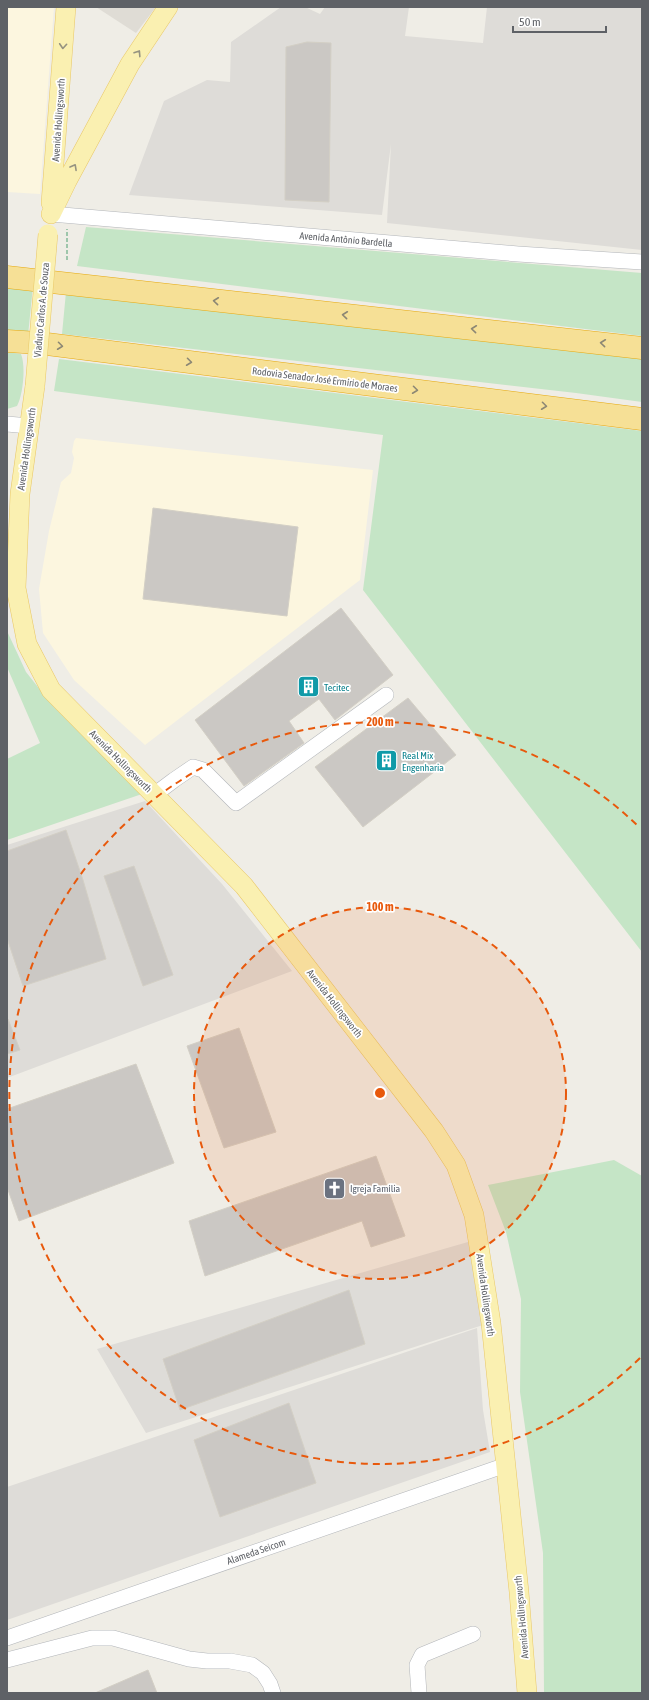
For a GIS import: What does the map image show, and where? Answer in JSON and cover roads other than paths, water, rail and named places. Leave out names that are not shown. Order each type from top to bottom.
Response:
[{"type":"highway","points":[[7,278],[642,348]]},
{"type":"highway","name":"Rodovia Senador José Ermírio de Moraes","points":[[7,341],[39,343],[642,419]]},
{"type":"main road","name":"Avenida Hollingsworth","points":[[48,234],[66,7]]},
{"type":"main road","points":[[50,214],[130,64],[168,7]]},
{"type":"main road","name":"Viaduto Carlos A. de Souza","points":[[35,386],[48,234]]},
{"type":"main road","name":"Avenida Hollingsworth","points":[[35,386],[29,426],[14,497],[16,588],[27,644],[51,690],[244,886],[434,1131],[456,1165],[474,1215],[491,1323],[527,1693]]},
{"type":"street","name":"Avenida Antônio Bardella","points":[[50,214],[518,254],[642,262]]},
{"type":"street","points":[[7,424],[29,426]]},
{"type":"street","points":[[154,795],[193,767],[203,770],[236,803],[386,694]]},
{"type":"street","name":"Alameda Seicom","points":[[7,1638],[506,1465]]},
{"type":"street","points":[[419,1693],[417,1665],[422,1655],[473,1634]]},
{"type":"street","points":[[7,1660],[92,1638],[113,1638],[189,1659],[230,1661],[252,1665],[263,1673],[270,1684],[273,1693]]},
{"type":"place","name":"Tecitec","points":[[308,687]]},
{"type":"place","name":"Real Mix Engenharia","points":[[386,761]]},
{"type":"place","name":"Igreja Família","points":[[335,1188]]}]
